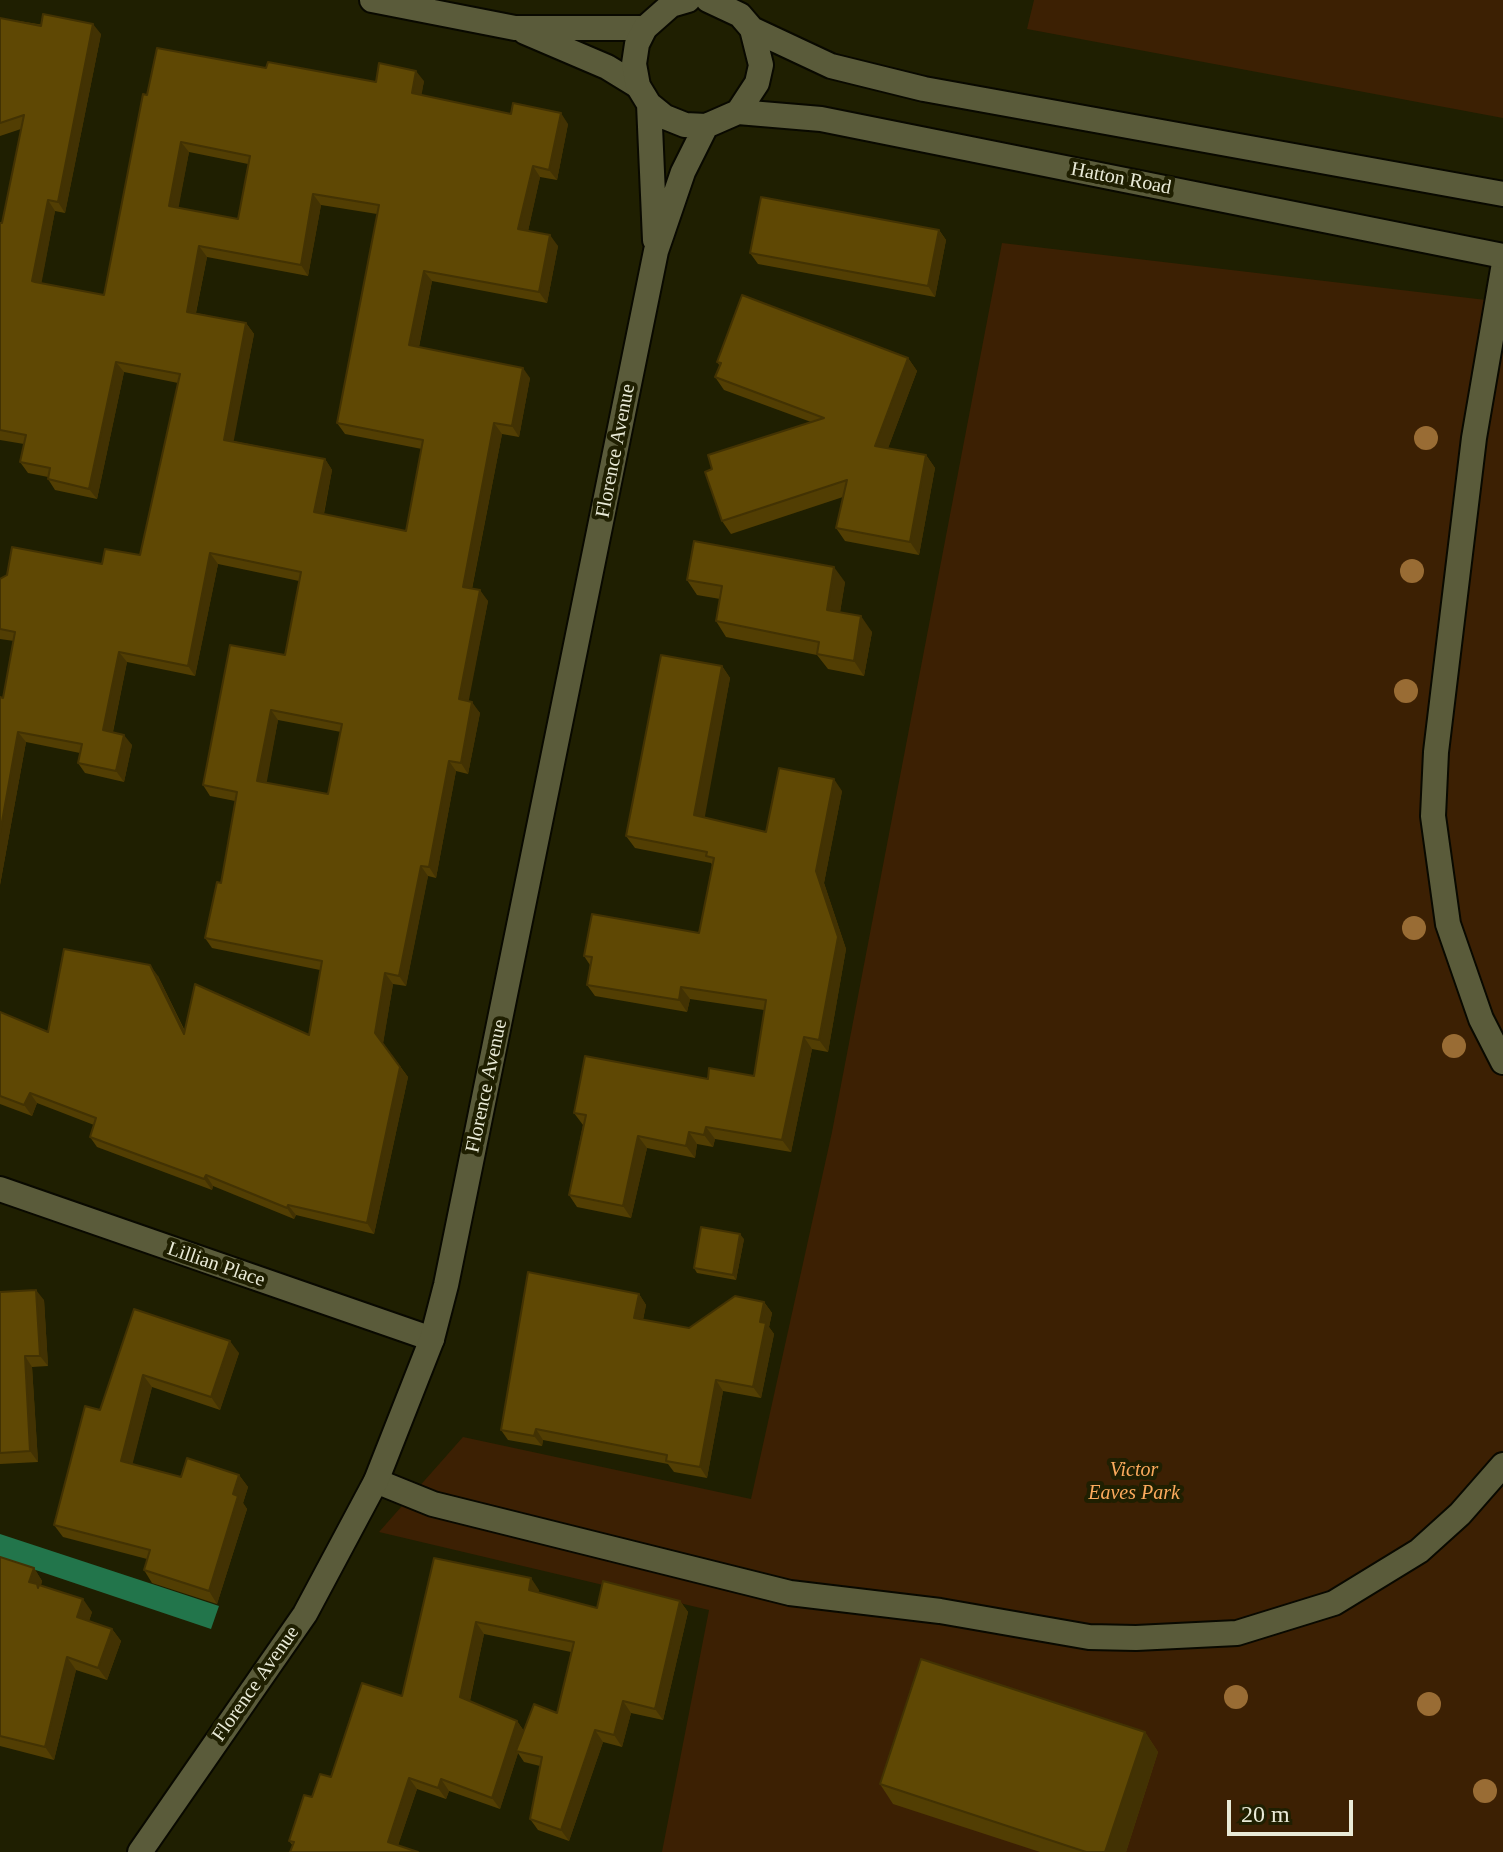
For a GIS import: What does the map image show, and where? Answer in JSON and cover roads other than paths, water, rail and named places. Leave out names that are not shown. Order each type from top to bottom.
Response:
[{"type":"street","points":[[372,0],[515,28],[645,28],[671,5],[688,0]]},
{"type":"street","points":[[708,0],[742,15],[831,66],[924,89],[1503,194]]},
{"type":"street","points":[[515,28],[607,67],[665,117],[685,125],[706,126],[738,112],[757,83],[761,65],[742,15]]},
{"type":"street","name":"Florence Avenue","points":[[645,28],[637,44],[634,64],[643,95],[656,251]]},
{"type":"street","name":"Hatton Road","points":[[738,112],[835,121],[1503,256]]},
{"type":"street","name":"Florence Avenue","points":[[140,1852],[305,1614],[376,1481],[432,1339],[446,1285],[656,251],[683,172],[706,126]]},
{"type":"street","points":[[1503,269],[1474,438],[1436,752],[1433,816],[1448,924],[1481,1019],[1503,1062]]},
{"type":"street","name":"Lillian Place","points":[[0,1189],[432,1339]]},
{"type":"street","points":[[376,1481],[433,1504],[790,1593],[940,1611],[1089,1637],[1136,1638],[1237,1633],[1334,1603],[1419,1551],[1460,1514],[1503,1465]]},
{"type":"park label","name":"Victor Eaves Park","points":[[1134,1482]]}]
